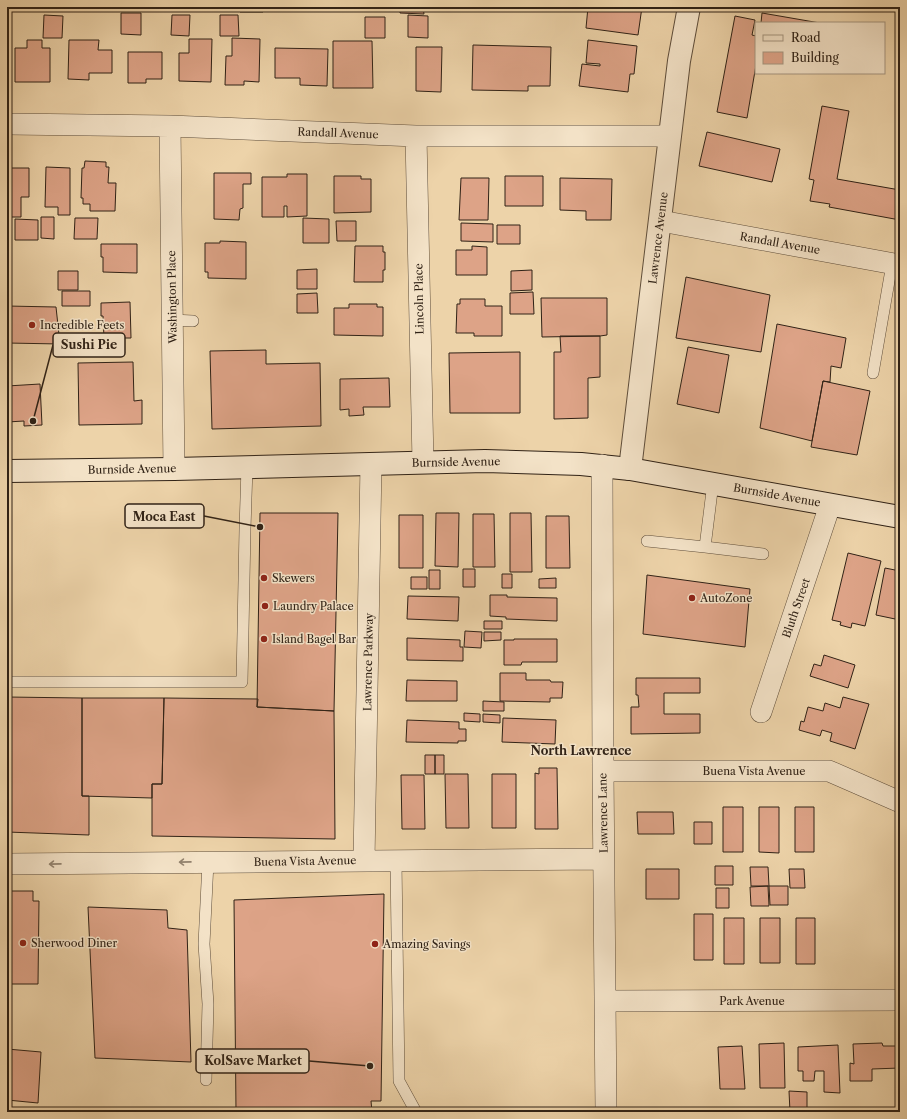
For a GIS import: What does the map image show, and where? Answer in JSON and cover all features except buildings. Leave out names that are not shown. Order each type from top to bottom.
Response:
[{"type":"main road","name":"Lawrence Avenue","points":[[630,469],[679,62],[689,7]]},
{"type":"main road","name":"Burnside Avenue","points":[[7,471],[174,469],[485,460],[574,463],[630,469],[900,517]]},
{"type":"street","name":"Randall Avenue","points":[[7,124],[170,126],[416,136],[670,136]]},
{"type":"street","name":"Washington Place","points":[[170,126],[182,320],[174,469]]},
{"type":"street","name":"Lincoln Place","points":[[416,136],[423,462]]},
{"type":"street","name":"Randall Avenue","points":[[661,221],[896,264]]},
{"type":"street","name":"Lawrence Parkway","points":[[364,861],[371,464]]},
{"type":"street","name":"Lawrence Lane","points":[[602,465],[603,859],[606,1112]]},
{"type":"street","name":"Bluth Street","points":[[761,712],[830,505]]},
{"type":"street","name":"Buena Vista Avenue","points":[[603,771],[829,771],[900,802]]},
{"type":"street","name":"Buena Vista Avenue","points":[[7,864],[603,859]]},
{"type":"street","name":"Park Avenue","points":[[605,1001],[900,1000]]},
{"type":"lane","points":[[873,373],[896,264]]},
{"type":"lane","points":[[7,682],[242,682],[247,467]]},
{"type":"lane","points":[[705,547],[713,483]]},
{"type":"lane","points":[[647,541],[763,554]]},
{"type":"lane","points":[[396,861],[398,1081],[416,1112]]},
{"type":"lane","points":[[206,1080],[208,1004],[204,944],[208,862]]},
{"type":"place","name":"Incredible Feets","points":[[32,325]]},
{"type":"place","name":"Sushi Pie","points":[[33,421]]},
{"type":"place","name":"Moca East","points":[[260,527]]},
{"type":"place","name":"Skewers","points":[[264,578]]},
{"type":"place","name":"AutoZone","points":[[692,598]]},
{"type":"place","name":"Laundry Palace","points":[[265,606]]},
{"type":"place","name":"Island Bagel Bar","points":[[264,639]]},
{"type":"place","name":"Sherwood Diner","points":[[23,943]]},
{"type":"place","name":"Amazing Savings","points":[[375,944]]},
{"type":"place","name":"KolSave Market","points":[[370,1066]]},
{"type":"district","name":"North Lawrence","points":[[581,751]]}]
